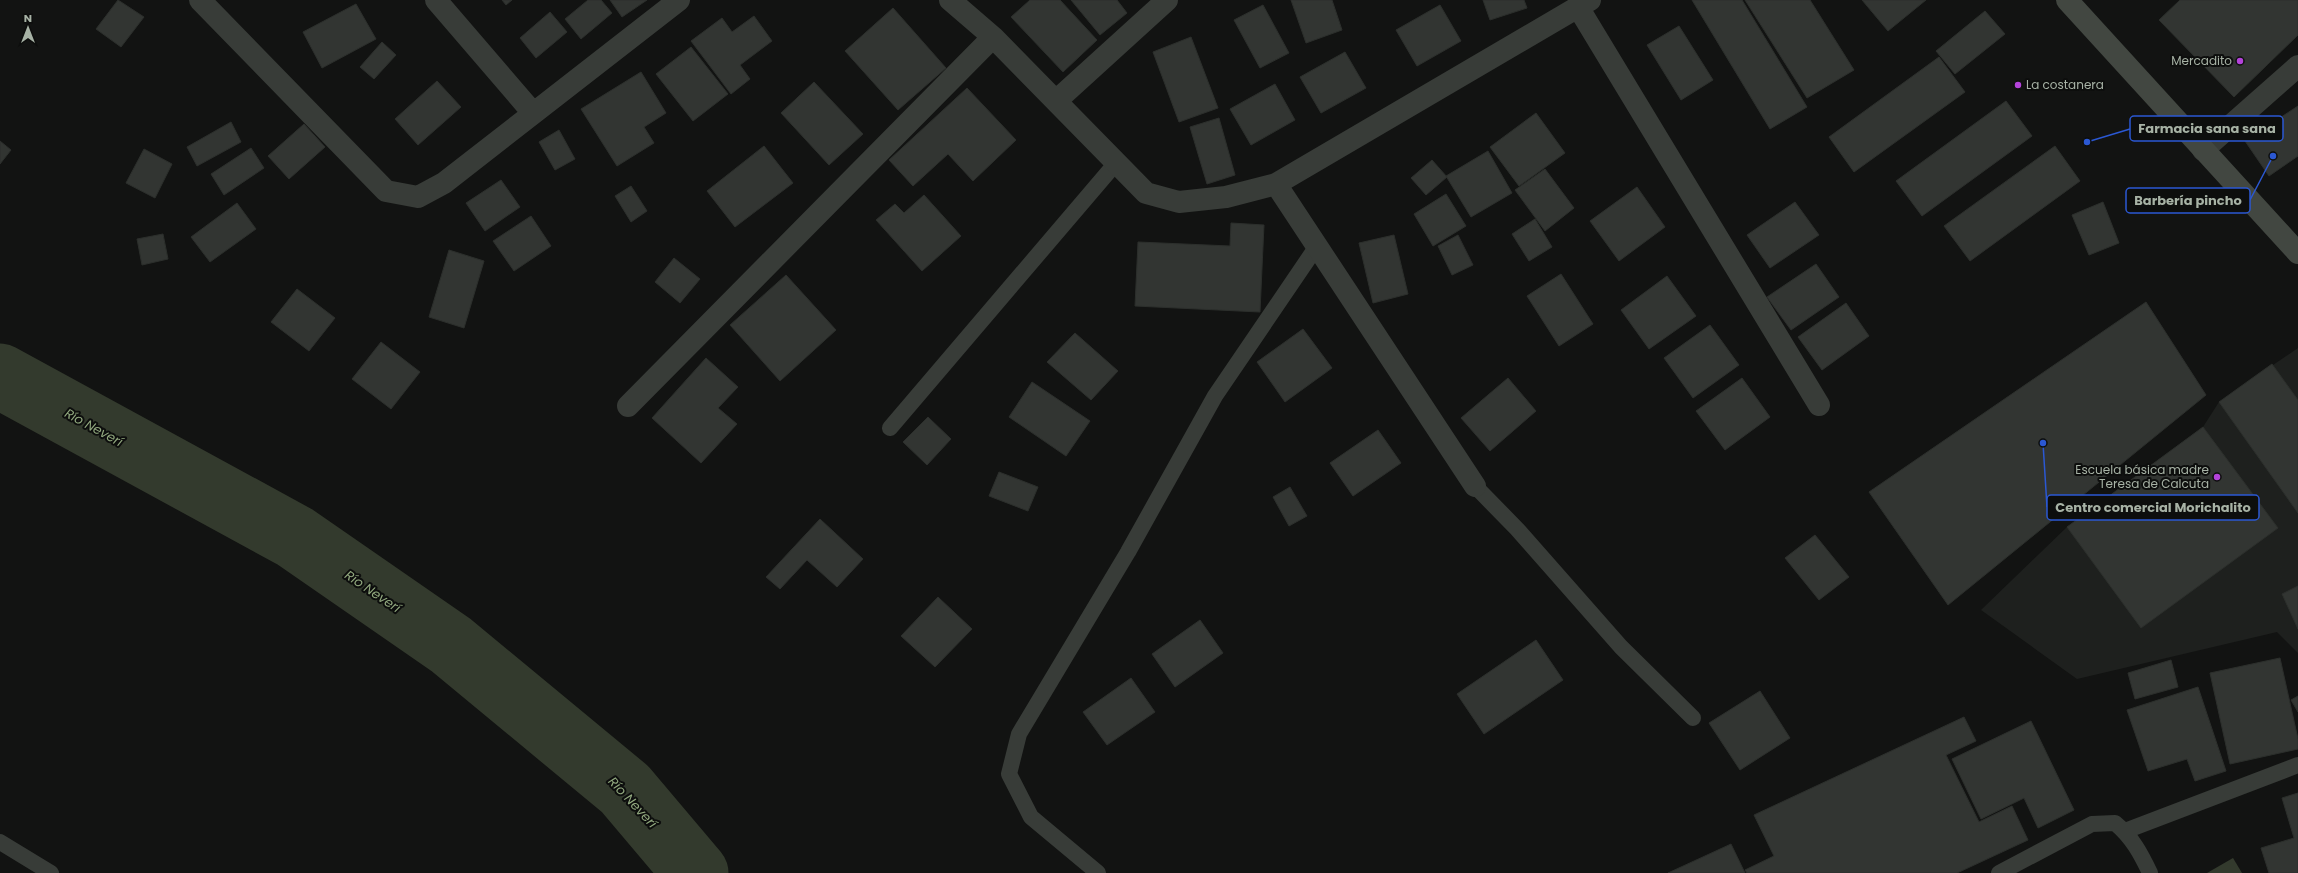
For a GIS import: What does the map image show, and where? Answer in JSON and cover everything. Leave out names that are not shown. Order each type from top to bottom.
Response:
[{"type":"street","points":[[200,0],[386,191],[418,197],[438,187],[679,0]]},
{"type":"street","points":[[436,0],[533,114]]},
{"type":"street","points":[[950,0],[993,37],[1146,193],[1179,202],[1226,197],[1276,184],[1584,4],[1819,405]]},
{"type":"street","points":[[1056,101],[1167,0]]},
{"type":"street","points":[[2067,0],[2298,253]]},
{"type":"street","points":[[628,406],[993,37]]},
{"type":"street","points":[[2203,150],[2298,66]]},
{"type":"street","points":[[1276,184],[1475,486]]},
{"type":"lane","points":[[890,428],[1116,163]]},
{"type":"lane","points":[[1098,873],[1031,817],[1009,774],[1019,734],[1128,552],[1214,396],[1317,246]]},
{"type":"lane","points":[[1475,486],[1517,529],[1621,647],[1693,718]]},
{"type":"lane","points":[[2125,831],[2298,765]]},
{"type":"lane","points":[[1999,873],[2092,824],[2115,823],[2125,831],[2137,847],[2150,873]]},
{"type":"lane","points":[[0,842],[51,873]]},
{"type":"shaded area","name":"Escuela básica madre Teresa de Calcuta","points":[[2298,348],[2298,653],[2277,632],[2077,679],[1981,610],[2067,527],[2203,427],[2219,402]]},
{"type":"shaded area","points":[[2233,858],[2242,873],[2207,873]]},
{"type":"building","points":[[118,0],[144,17],[121,47],[96,29]]},
{"type":"building","points":[[502,0],[512,0],[506,5]]},
{"type":"building","points":[[588,0],[601,0],[612,13],[581,39],[565,19]]},
{"type":"building","points":[[610,0],[647,0],[622,17]]},
{"type":"building","points":[[1030,0],[1060,0],[1097,40],[1063,72],[1011,17]]},
{"type":"building","points":[[1071,0],[1117,0],[1127,13],[1100,35]]},
{"type":"building","points":[[1291,0],[1332,0],[1342,30],[1306,43]]},
{"type":"building","points":[[1483,0],[1524,0],[1527,8],[1490,20]]},
{"type":"building","points":[[1692,0],[1742,0],[1807,107],[1770,129]]},
{"type":"building","points":[[1745,0],[1810,0],[1854,70],[1807,98]]},
{"type":"building","points":[[1862,0],[1926,0],[1888,31]]},
{"type":"building","points":[[2180,0],[2298,0],[2298,35],[2234,97],[2159,20]]},
{"type":"building","points":[[356,4],[376,39],[322,68],[303,32]]},
{"type":"building","points":[[1263,5],[1289,53],[1260,68],[1234,20]]},
{"type":"building","points":[[1440,5],[1461,41],[1417,66],[1396,30]]},
{"type":"building","points":[[893,8],[946,68],[898,110],[845,51]]},
{"type":"building","points":[[1985,11],[2005,34],[1955,74],[1936,51]]},
{"type":"building","points":[[550,12],[567,32],[536,58],[520,38]]},
{"type":"building","points":[[754,16],[772,41],[740,65],[750,79],[731,94],[691,41],[722,18],[732,32]]},
{"type":"building","points":[[1679,26],[1713,80],[1681,100],[1647,45]]},
{"type":"building","points":[[1191,37],[1218,108],[1179,122],[1153,52]]},
{"type":"building","points":[[382,42],[396,55],[374,79],[360,67]]},
{"type":"building","points":[[691,47],[728,94],[693,121],[656,74]]},
{"type":"building","points":[[1345,52],[1366,88],[1321,113],[1300,77]]},
{"type":"building","points":[[1939,57],[1965,92],[1854,172],[1829,137]]},
{"type":"building","points":[[641,72],[666,113],[644,127],[654,143],[617,166],[581,109]]},
{"type":"building","points":[[437,81],[461,107],[418,145],[395,119]]},
{"type":"building","points":[[814,82],[863,134],[829,165],[781,113]]},
{"type":"building","points":[[1275,84],[1295,120],[1251,145],[1230,109]]},
{"type":"building","points":[[967,88],[1016,140],[973,181],[948,154],[913,186],[889,160]]},
{"type":"building","points":[[2006,101],[2032,136],[1922,216],[1896,181]]},
{"type":"building","points":[[2298,106],[2298,156],[2269,176],[2245,141]]},
{"type":"building","points":[[1536,113],[1565,153],[1519,186],[1490,147]]},
{"type":"building","points":[[1219,118],[1235,175],[1207,184],[1190,127]]},
{"type":"building","points":[[231,122],[241,142],[197,166],[187,147]]},
{"type":"building","points":[[304,124],[325,147],[289,179],[268,156]]},
{"type":"building","points":[[559,130],[575,159],[555,170],[539,142]]},
{"type":"building","points":[[0,141],[11,150],[0,164]]},
{"type":"building","points":[[764,146],[793,183],[735,227],[707,191]]},
{"type":"building","points":[[2055,146],[2080,181],[1970,261],[1944,226]]},
{"type":"building","points":[[251,148],[264,168],[224,195],[211,174]]},
{"type":"building","points":[[144,149],[172,164],[155,198],[126,183]]},
{"type":"building","points":[[1488,151],[1512,193],[1471,217],[1446,176]]},
{"type":"building","points":[[1432,160],[1447,177],[1426,195],[1411,178]]},
{"type":"building","points":[[1545,169],[1574,208],[1545,231],[1515,190]]},
{"type":"building","points":[[501,180],[520,207],[485,231],[466,203]]},
{"type":"building","points":[[631,186],[647,211],[631,222],[615,196]]},
{"type":"building","points":[[1637,187],[1665,227],[1619,261],[1590,221]]},
{"type":"building","points":[[1446,194],[1466,226],[1433,246],[1414,214]]},
{"type":"building","points":[[924,195],[961,236],[922,271],[876,220],[895,204],[904,213]]},
{"type":"building","points":[[1795,202],[1819,235],[1770,268],[1747,235]]},
{"type":"building","points":[[2103,202],[2119,243],[2089,255],[2072,215]]},
{"type":"building","points":[[237,203],[256,229],[210,262],[191,237]]},
{"type":"building","points":[[531,216],[551,246],[514,271],[493,241]]},
{"type":"building","points":[[1535,219],[1552,247],[1529,261],[1512,234]]},
{"type":"building","points":[[1231,223],[1264,225],[1260,312],[1135,306],[1138,242],[1230,246]]},
{"type":"building","points":[[163,234],[168,259],[142,265],[137,239]]},
{"type":"building","points":[[1394,235],[1408,294],[1373,303],[1359,243]]},
{"type":"building","points":[[1458,235],[1473,265],[1452,275],[1438,246]]},
{"type":"building","points":[[449,250],[484,261],[464,328],[429,317]]},
{"type":"building","points":[[674,258],[700,279],[680,303],[655,282]]},
{"type":"building","points":[[1816,264],[1839,297],[1791,330],[1767,297]]},
{"type":"building","points":[[1561,274],[1593,324],[1559,346],[1527,296]]},
{"type":"building","points":[[786,275],[836,330],[780,381],[730,325]]},
{"type":"building","points":[[1667,276],[1696,316],[1649,349],[1621,310]]},
{"type":"building","points":[[297,289],[335,318],[309,351],[271,322]]},
{"type":"building","points":[[2146,302],[2206,395],[1948,605],[1869,492]]},
{"type":"building","points":[[1846,303],[1869,336],[1822,370],[1798,337]]},
{"type":"building","points":[[1710,325],[1739,365],[1693,398],[1664,358]]},
{"type":"building","points":[[1303,329],[1332,368],[1285,402],[1257,362]]},
{"type":"building","points":[[1075,333],[1118,371],[1091,400],[1047,362]]},
{"type":"building","points":[[381,342],[420,372],[391,409],[352,379]]},
{"type":"building","points":[[706,358],[738,387],[718,408],[737,424],[701,463],[652,418]]},
{"type":"building","points":[[2272,364],[2298,400],[2298,513],[2219,402]]},
{"type":"building","points":[[1508,378],[1536,411],[1490,451],[1461,418]]},
{"type":"building","points":[[1742,378],[1770,417],[1725,450],[1696,411]]},
{"type":"building","points":[[1032,382],[1090,421],[1066,456],[1009,417]]},
{"type":"building","points":[[928,417],[951,439],[927,465],[903,442]]},
{"type":"building","points":[[2203,427],[2278,528],[2141,628],[2067,527]]},
{"type":"building","points":[[1378,430],[1401,463],[1353,496],[1330,463]]},
{"type":"building","points":[[999,472],[1038,487],[1028,511],[989,496]]},
{"type":"building","points":[[1290,487],[1307,516],[1289,526],[1273,497]]},
{"type":"building","points":[[820,519],[863,559],[837,587],[807,560],[780,589],[766,577]]},
{"type":"building","points":[[1815,535],[1849,577],[1819,600],[1785,558]]},
{"type":"building","points":[[2298,586],[2298,629],[2282,594]]},
{"type":"building","points":[[938,597],[972,629],[935,667],[901,636]]},
{"type":"building","points":[[1200,620],[1223,653],[1175,687],[1152,654]]},
{"type":"building","points":[[1536,640],[1563,680],[1484,734],[1457,694]]},
{"type":"building","points":[[2280,658],[2298,739],[2298,749],[2230,764],[2210,673]]},
{"type":"building","points":[[2171,660],[2178,687],[2135,699],[2128,673]]},
{"type":"building","points":[[1131,678],[1155,712],[1107,745],[1083,712]]},
{"type":"building","points":[[2198,687],[2226,771],[2195,781],[2187,759],[2148,771],[2127,710]]},
{"type":"building","points":[[1760,691],[1790,738],[1740,770],[1709,723]]},
{"type":"building","points":[[2298,696],[2298,712],[2291,700]]},
{"type":"building","points":[[1964,717],[1976,741],[1946,755],[1979,822],[2012,806],[2028,840],[1957,873],[1747,873],[1745,870],[1774,856],[1754,815]]},
{"type":"building","points":[[2031,721],[2074,810],[2038,828],[2024,798],[1981,819],[1952,759]]},
{"type":"building","points":[[2298,793],[2298,873],[2269,873],[2261,848],[2294,838],[2282,798]]},
{"type":"building","points":[[1731,844],[1745,873],[1668,873]]},
{"type":"waterway","name":"Río Neverí","points":[[0,376],[295,537],[451,645],[625,789],[696,873]]},
{"type":"place","name":"Mercadito","points":[[2240,61]]},
{"type":"place","name":"La costanera","points":[[2018,85]]},
{"type":"place","name":"Farmacia sana sana","points":[[2087,142]]},
{"type":"place","name":"Barbería pincho","points":[[2273,156]]},
{"type":"place","name":"Centro comercial Morichalito","points":[[2043,443]]},
{"type":"place","name":"Escuela básica madre Teresa de Calcuta","points":[[2217,477]]}]
